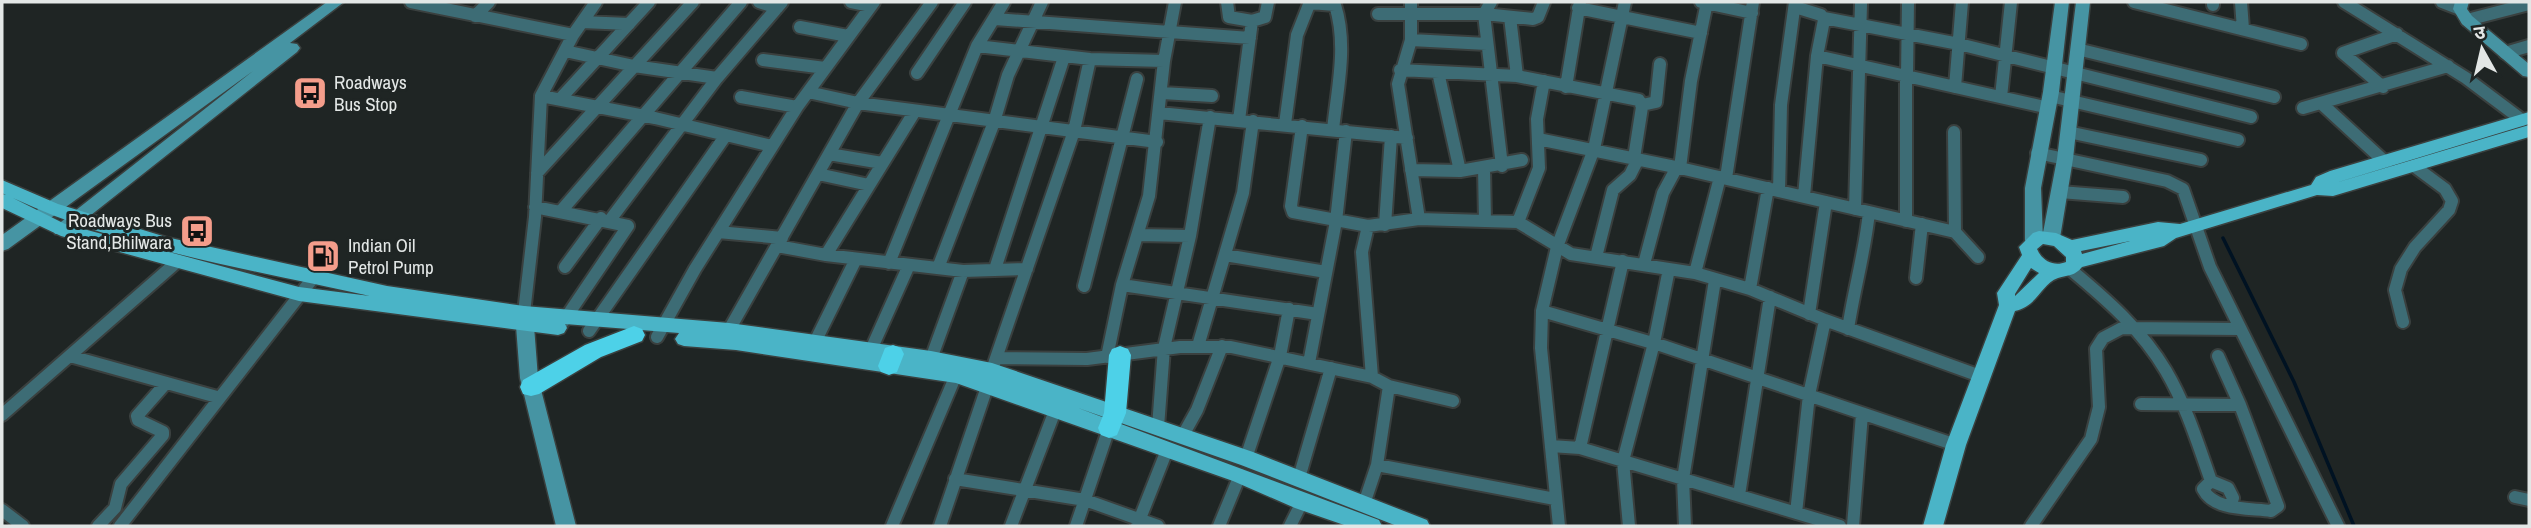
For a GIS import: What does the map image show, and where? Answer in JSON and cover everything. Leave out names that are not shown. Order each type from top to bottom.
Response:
[{"type":"highway","points":[[531,387],[593,351],[634,335]]},
{"type":"highway","points":[[1112,420],[1114,356]]},
{"type":"main road","points":[[2317,189],[2322,181],[2384,161],[2527,123]]},
{"type":"main road","points":[[2038,245],[2039,265],[2067,262],[2164,239],[2171,232],[2199,226],[2317,189],[2333,190],[2414,166],[2527,123]]},
{"type":"main road","points":[[2,186],[44,214]]},
{"type":"main road","points":[[2,200],[178,261],[299,294],[659,331],[736,343],[891,360],[956,375],[992,371],[1056,408],[1158,427],[1243,467],[1302,502],[1372,526]]},
{"type":"main road","points":[[69,223],[313,278],[524,319]]},
{"type":"main road","points":[[2038,245],[2067,262]]},
{"type":"main road","points":[[1933,526],[1956,445],[2008,305],[2006,293],[2038,245]]},
{"type":"main road","points":[[2008,305],[2023,302],[2067,262]]},
{"type":"main road","points":[[592,326],[634,335],[659,331],[729,330],[870,352],[891,360],[931,359],[992,371],[1112,420],[1167,450],[1299,478],[1364,504],[1382,519],[1420,526]]},
{"type":"street","points":[[2,244],[337,2]]},
{"type":"street","points":[[69,223],[353,2]]},
{"type":"street","points":[[411,2],[573,35]]},
{"type":"street","points":[[475,16],[489,2]]},
{"type":"street","points":[[566,526],[531,387],[524,319],[535,206],[541,96],[573,35],[596,2]]},
{"type":"street","points":[[560,99],[649,2]]},
{"type":"street","points":[[537,173],[693,2]]},
{"type":"street","points":[[561,211],[741,2]]},
{"type":"street","points":[[760,2],[780,5]]},
{"type":"street","points":[[850,2],[872,4]]},
{"type":"street","points":[[729,330],[858,103],[932,2]]},
{"type":"street","points":[[917,73],[965,2]]},
{"type":"street","points":[[889,263],[977,46],[1004,2]]},
{"type":"street","points":[[938,268],[994,122],[1017,53],[1042,2]]},
{"type":"street","points":[[1114,356],[1122,285],[1149,197],[1164,61],[1175,2]]},
{"type":"street","points":[[1227,2],[1229,17],[1252,21],[1265,17],[1268,2]]},
{"type":"street","points":[[1284,124],[1298,29],[1310,2],[1334,4],[1339,16],[1340,43],[1333,130]]},
{"type":"street","points":[[1491,2],[1484,14],[1502,166]]},
{"type":"street","points":[[1378,14],[1412,8],[1453,7],[1484,14],[1536,18],[1544,2]]},
{"type":"street","points":[[1559,526],[1541,348],[1542,311],[1557,247],[1594,149],[1625,2]]},
{"type":"street","points":[[1644,264],[1663,193],[1679,167],[1705,2],[1753,7],[1723,178],[1695,273]]},
{"type":"street","points":[[1906,221],[1908,2]]},
{"type":"street","points":[[1955,86],[1962,2]]},
{"type":"street","points":[[2001,97],[2011,2]]},
{"type":"street","points":[[2038,245],[2030,216],[2037,153],[2050,102],[2062,2]]},
{"type":"street","points":[[2038,245],[2060,192],[2083,2]]},
{"type":"street","points":[[2134,2],[2164,5],[2301,44]]},
{"type":"street","points":[[2241,2],[2243,29]]},
{"type":"street","points":[[2442,2],[2463,10],[2505,53],[2529,72]]},
{"type":"street","points":[[659,331],[797,107],[872,4]]},
{"type":"street","points":[[1751,289],[1773,189],[1795,4],[1824,18],[1959,44],[2251,117]]},
{"type":"street","points":[[1855,209],[1861,4]]},
{"type":"street","points":[[2463,10],[2529,4]]},
{"type":"street","points":[[565,267],[684,125],[717,78],[780,5]]},
{"type":"street","points":[[1566,86],[1579,5],[1701,33]]},
{"type":"street","points":[[2349,5],[2448,66],[2527,123]]},
{"type":"street","points":[[1412,8],[1411,40],[1398,84],[1419,219]]},
{"type":"street","points":[[1510,17],[1517,76]]},
{"type":"street","points":[[1804,197],[1816,56],[1824,18]]},
{"type":"street","points":[[995,19],[1250,38]]},
{"type":"street","points":[[1239,120],[1252,21]]},
{"type":"street","points":[[582,22],[629,24]]},
{"type":"street","points":[[800,27],[848,36]]},
{"type":"street","points":[[2383,87],[2343,53],[2345,50],[2397,34]]},
{"type":"street","points":[[1411,40],[1487,44]]},
{"type":"street","points":[[977,46],[1065,57],[1164,61]]},
{"type":"street","points":[[2505,53],[2529,46]]},
{"type":"street","points":[[2077,49],[2274,97]]},
{"type":"street","points":[[565,51],[634,66],[717,78]]},
{"type":"street","points":[[1816,56],[2001,97],[2050,102],[2072,101],[2238,140]]},
{"type":"street","points":[[995,269],[1065,57]]},
{"type":"street","points":[[940,526],[1074,131],[1090,59]]},
{"type":"street","points":[[763,60],[825,68]]},
{"type":"street","points":[[1401,70],[1517,76],[1607,96],[1634,99],[1642,105],[1656,102],[1660,64]]},
{"type":"street","points":[[2302,108],[2383,87],[2448,66]]},
{"type":"street","points":[[1438,72],[1460,171]]},
{"type":"street","points":[[1084,286],[1137,79]]},
{"type":"street","points":[[1518,222],[1539,168],[1537,119],[1544,81]]},
{"type":"street","points":[[808,92],[858,103],[1157,142]]},
{"type":"street","points":[[1162,93],[1212,96]]},
{"type":"street","points":[[541,96],[772,146]]},
{"type":"street","points":[[741,97],[797,107]]},
{"type":"street","points":[[2322,104],[2384,161]]},
{"type":"street","points":[[1596,257],[1613,190],[1630,174],[1636,158],[1642,105]]},
{"type":"street","points":[[825,255],[915,111]]},
{"type":"street","points":[[1159,113],[1406,138]]},
{"type":"street","points":[[1158,427],[1164,348],[1191,236],[1210,117]]},
{"type":"street","points":[[1198,346],[1242,192],[1253,121]]},
{"type":"street","points":[[1302,126],[1291,209],[1296,213],[1368,226],[1384,226],[1419,219],[1518,222],[1571,254],[1695,273],[1751,289],[1848,329],[1980,376]]},
{"type":"street","points":[[1309,363],[1336,221],[1346,131]]},
{"type":"street","points":[[1954,132],[1955,232]]},
{"type":"street","points":[[2068,132],[2201,160]]},
{"type":"street","points":[[592,326],[726,135]]},
{"type":"street","points":[[1384,226],[1391,136]]},
{"type":"street","points":[[1538,139],[1679,167],[1955,232],[1978,257]]},
{"type":"street","points":[[2037,153],[2176,184],[2186,195],[2199,226],[2210,267],[2338,526]]},
{"type":"street","points":[[829,154],[882,163]]},
{"type":"street","points":[[1411,170],[1484,169],[1522,160]]},
{"type":"street","points":[[2403,322],[2395,291],[2396,276],[2404,261],[2449,210],[2452,201],[2445,189],[2414,166]]},
{"type":"street","points":[[1484,169],[1485,221]]},
{"type":"street","points":[[818,174],[869,185]]},
{"type":"street","points":[[2060,192],[2123,197]]},
{"type":"street","points":[[1809,314],[1826,202]]},
{"type":"street","points":[[535,206],[627,224],[628,230],[563,323]]},
{"type":"street","points":[[1848,329],[1857,273],[1866,251],[1869,212]]},
{"type":"street","points":[[1916,278],[1922,224]]},
{"type":"street","points":[[1368,226],[1362,252],[1372,377]]},
{"type":"street","points":[[718,232],[779,242],[825,255],[889,263],[963,271],[1027,269]]},
{"type":"street","points":[[1138,234],[1191,236]]},
{"type":"street","points":[[1225,255],[1326,272]]},
{"type":"street","points":[[815,342],[856,259]]},
{"type":"street","points":[[2,415],[178,261]]},
{"type":"street","points":[[1580,448],[1623,261]]},
{"type":"street","points":[[2067,262],[2131,327],[2159,360],[2183,406],[2211,481],[2204,485],[2207,497],[2216,504],[2271,511],[2278,506],[2240,405],[2218,356]]},
{"type":"street","points":[[870,352],[909,265]]},
{"type":"street","points":[[1629,526],[1623,461],[1654,343],[1669,269]]},
{"type":"street","points":[[931,359],[963,271]]},
{"type":"street","points":[[120,526],[217,397],[313,278]]},
{"type":"street","points":[[1685,526],[1683,479],[1715,280]]},
{"type":"street","points":[[1122,285],[1318,314]]},
{"type":"street","points":[[1739,495],[1770,298]]},
{"type":"street","points":[[1219,526],[1243,467],[1280,356],[1289,309]]},
{"type":"street","points":[[1542,311],[1654,343],[1956,445]]},
{"type":"street","points":[[1797,513],[1809,395],[1825,320]]},
{"type":"street","points":[[2031,526],[2038,511],[2090,440],[2096,424],[2096,349],[2099,340],[2109,332],[2131,327],[2240,329]]},
{"type":"street","points":[[992,371],[1164,348],[1222,346],[1372,377],[1389,386],[1453,401]]},
{"type":"street","points":[[1182,437],[1197,410],[1222,346]]},
{"type":"street","points":[[70,356],[217,397]]},
{"type":"street","points":[[1299,478],[1331,368]]},
{"type":"street","points":[[892,526],[956,375]]},
{"type":"street","points":[[98,526],[115,508],[121,484],[163,435],[163,432],[137,416],[166,383]]},
{"type":"street","points":[[1364,504],[1377,465],[1389,386]]},
{"type":"street","points":[[2141,404],[2240,405]]},
{"type":"street","points":[[1012,526],[1023,490],[1056,408]]},
{"type":"street","points":[[1853,526],[1862,414]]},
{"type":"street","points":[[1076,526],[1112,420]]},
{"type":"street","points":[[1551,446],[1580,448],[1840,526]]},
{"type":"street","points":[[1138,523],[1167,450]]},
{"type":"street","points":[[1377,465],[1555,499]]},
{"type":"street","points":[[955,479],[1084,500],[1138,523],[1158,526]]},
{"type":"street","points":[[1290,526],[1302,502]]},
{"type":"street","points":[[2,510],[23,526]]},
{"type":"waterway","points":[[2223,238],[2294,382],[2354,526]]},
{"type":"place","name":"Roadways Bus Stop","points":[[310,93]]},
{"type":"place","name":"Roadways Bus Stand,Bhilwara","points":[[197,231]]},
{"type":"place","name":"Indian Oil Petrol Pump","points":[[323,256]]}]
